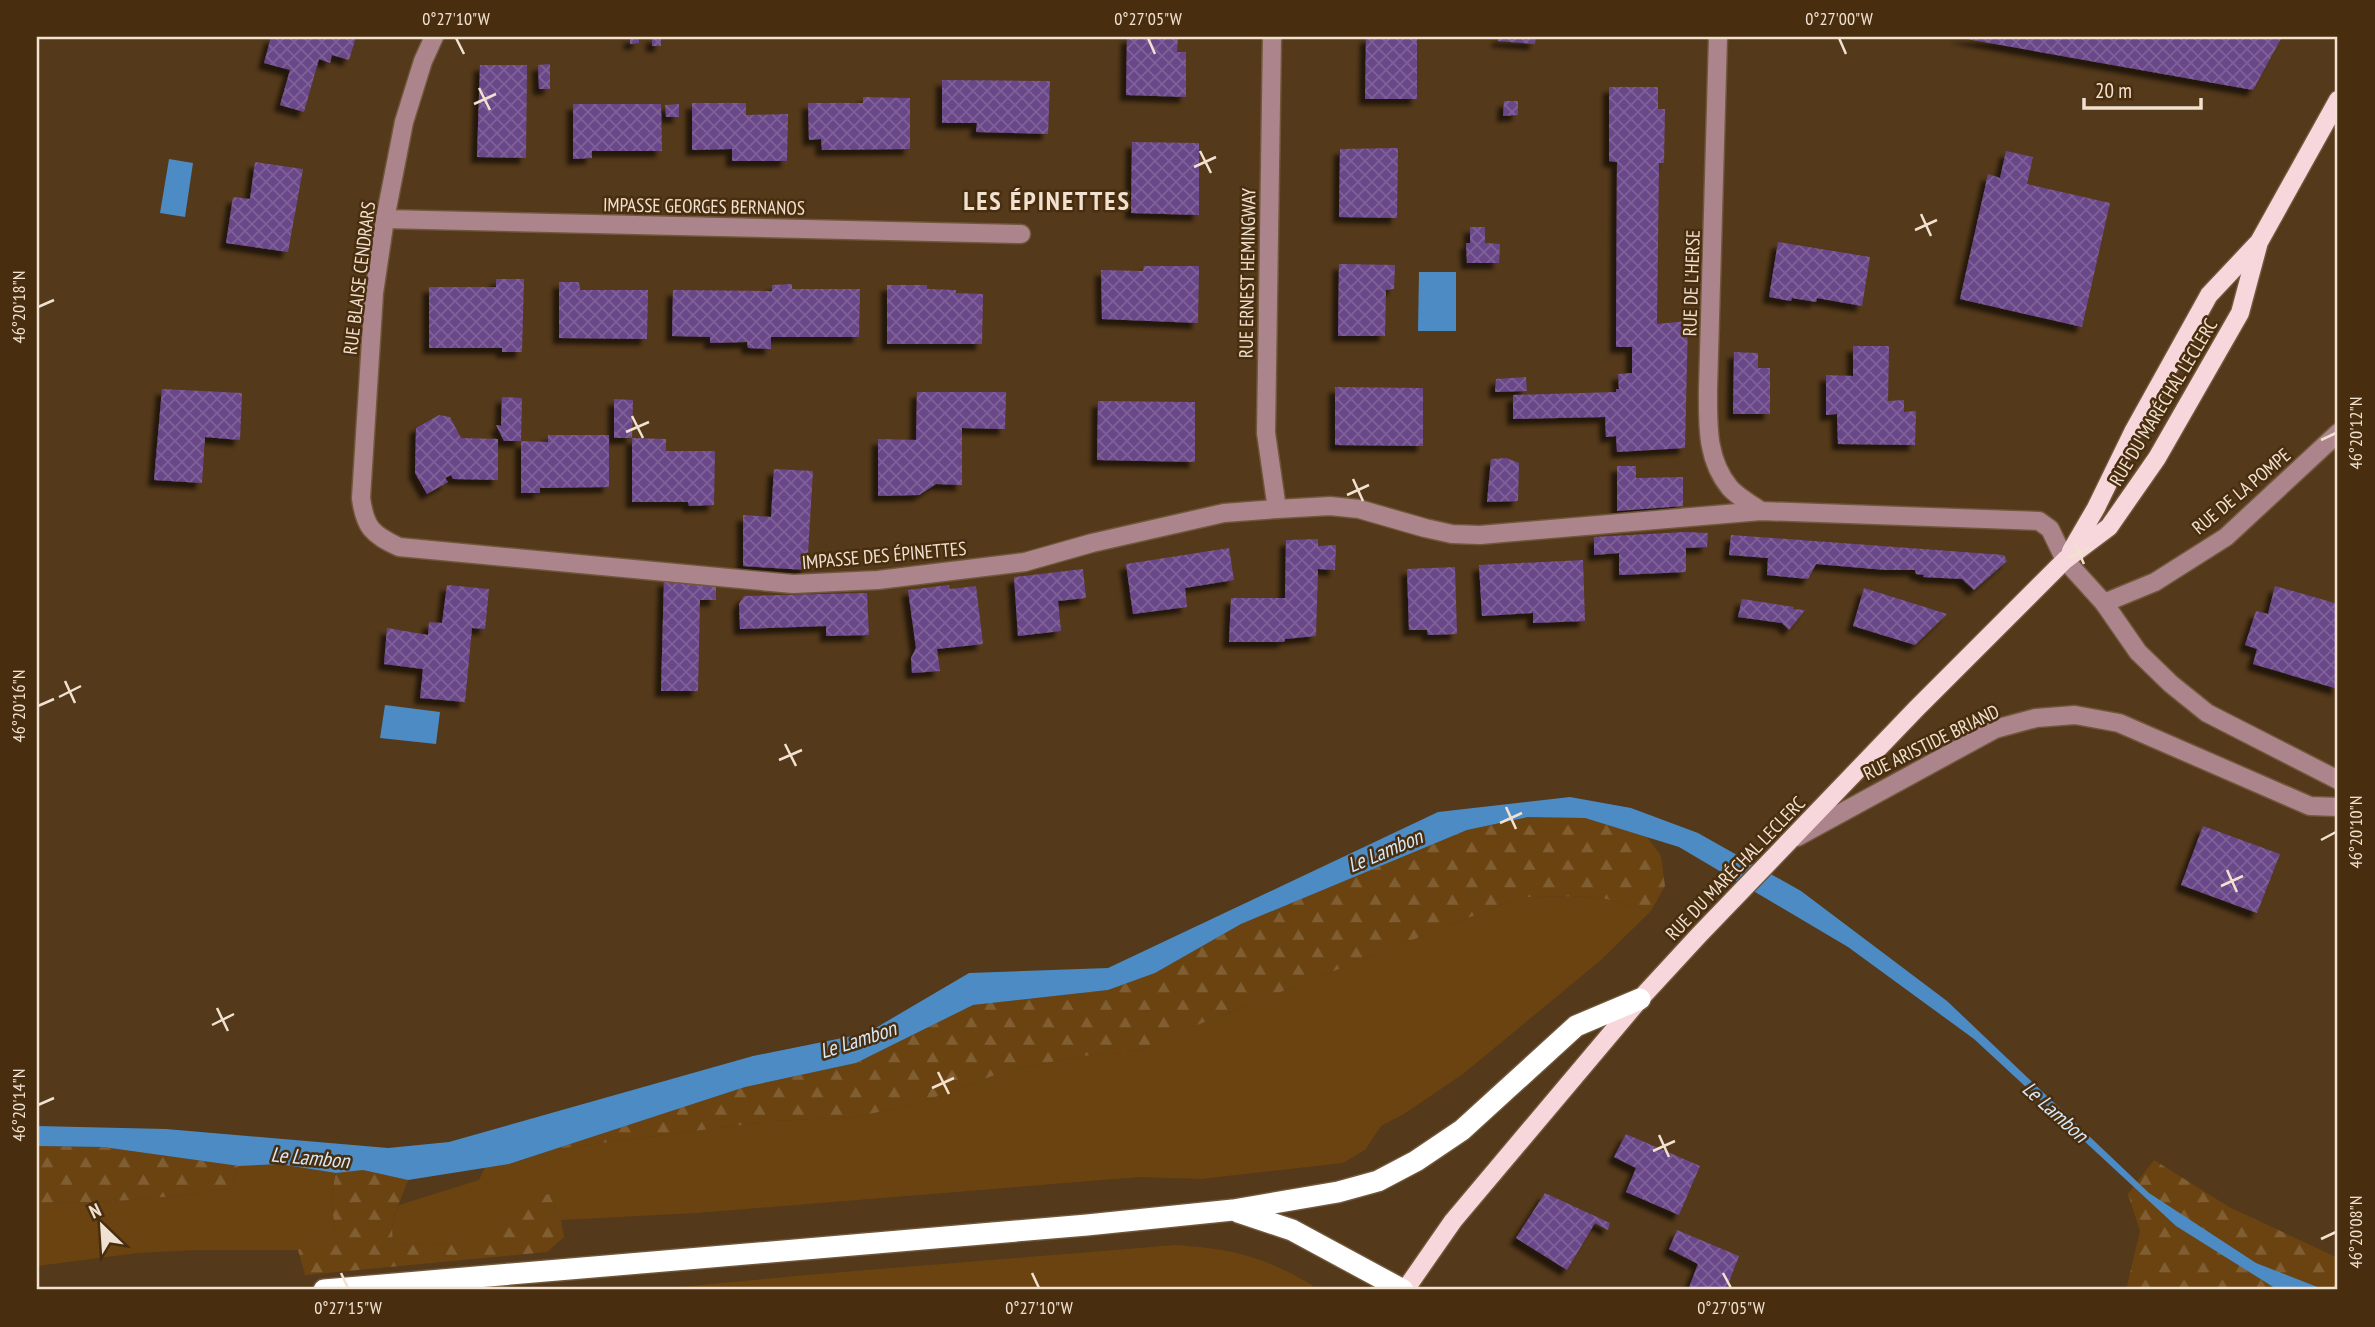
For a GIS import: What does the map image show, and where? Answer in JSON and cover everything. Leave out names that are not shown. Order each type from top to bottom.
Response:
[{"type":"highway","points":[[324,1290],[1087,1225],[1233,1210],[1338,1192],[1378,1181],[1401,1170],[1462,1130],[1576,1026],[1640,999]]},
{"type":"highway","points":[[1233,1210],[1292,1230],[1404,1290]]},
{"type":"main road","name":"RUE DU MARÉCHAL LECLERC","points":[[1404,1290],[1453,1222],[1640,999],[1700,934],[2065,560],[2109,527],[2157,458],[2240,313],[2259,242],[2338,100]]},
{"type":"main road","name":"RUE DU MARÉCHAL LECLERC","points":[[2065,560],[2096,508],[2134,430],[2208,295],[2259,242]]},
{"type":"street","name":"RUE BLAISE CENDRARS","points":[[369,529],[361,498],[374,293],[404,122],[423,61],[434,37]]},
{"type":"street","name":"RUE ERNEST HEMINGWAY","points":[[1272,37],[1266,433],[1277,509]]},
{"type":"street","name":"RUE DE L'HERSE","points":[[1718,37],[1708,389],[1709,443],[1719,471],[1731,489],[1761,511]]},
{"type":"street","name":"IMPASSE GEORGES BERNANOS","points":[[386,219],[1021,234]]},
{"type":"street","name":"RUE DE LA POMPE","points":[[2104,603],[2155,582],[2226,537],[2338,433]]},
{"type":"street","points":[[1277,509],[1330,506],[1359,509],[1452,534],[1480,535],[1761,511],[2039,521],[2050,529],[2065,560],[2104,603],[2138,652],[2171,684],[2207,713],[2338,780]]},
{"type":"street","name":"IMPASSE DES ÉPINETTES","points":[[369,529],[399,547],[793,584],[832,583],[1025,562],[1092,543],[1224,513],[1277,509]]},
{"type":"street","name":"RUE ARISTIDE BRIAND","points":[[1788,842],[1995,729],[2036,718],[2074,715],[2119,723],[2310,806],[2338,807]]},
{"type":"green space","points":[[1528,817],[1585,818],[1647,837],[1661,856],[1665,886],[1651,911],[1595,896],[1521,897],[1148,1047],[1124,1053],[1081,1056],[1006,1071],[919,1103],[856,1117],[772,1121],[555,1149],[745,1087],[856,1063],[973,1005],[1108,990],[1155,973],[1241,924],[1467,830]]},
{"type":"green space","points":[[1595,896],[1651,911],[1601,960],[1463,1074],[1404,1114],[1381,1126],[1365,1150],[1343,1163],[1201,1179],[1140,1177],[697,1213],[561,1220],[549,1194],[488,1239],[460,1243],[393,1245],[392,1222],[399,1205],[479,1180],[485,1167],[509,1164],[555,1149],[772,1121],[856,1117],[919,1103],[1006,1071],[1081,1056],[1124,1053],[1148,1047],[1521,897]]},
{"type":"green space","points":[[37,1146],[103,1147],[239,1166],[231,1188],[134,1200],[37,1203]]},
{"type":"green space","points":[[2154,1160],[2229,1207],[2338,1258],[2338,1290],[2126,1290],[2140,1231],[2128,1194]]},
{"type":"green space","points":[[279,1164],[336,1173],[331,1197],[335,1231],[298,1250],[138,1253],[37,1266],[37,1203],[134,1200],[231,1188],[239,1166]]},
{"type":"green space","points":[[363,1170],[408,1180],[392,1222],[393,1245],[460,1243],[487,1239],[497,1220],[535,1197],[549,1194],[561,1220],[564,1237],[547,1252],[305,1275],[298,1250],[335,1231],[331,1197],[336,1173]]},
{"type":"green space","points":[[1175,1245],[1231,1252],[1262,1261],[1312,1285],[1314,1290],[648,1290],[806,1275]]},
{"type":"water","points":[[169,159],[193,163],[185,217],[160,213]]},
{"type":"water","points":[[1419,272],[1456,272],[1456,331],[1418,331]]},
{"type":"water","points":[[385,705],[440,712],[436,744],[380,738]]},
{"type":"water","name":"Le Lambon","points":[[1570,797],[1631,808],[1698,833],[1801,891],[1947,1001],[2149,1193],[2256,1263],[2325,1290],[2278,1290],[2176,1226],[1974,1039],[1848,947],[1679,847],[1585,818],[1528,817],[1467,830],[1241,924],[1155,973],[1108,990],[973,1005],[856,1063],[745,1087],[509,1164],[408,1180],[363,1170],[336,1173],[279,1164],[239,1166],[103,1147],[37,1146],[37,1126],[166,1129],[388,1148],[449,1142],[753,1056],[867,1033],[969,973],[1108,968],[1438,812]]},
{"type":"building","points":[[271,37],[356,37],[349,60],[332,55],[330,63],[319,59],[304,112],[280,105],[290,70],[264,63]]},
{"type":"building","points":[[630,37],[639,37],[639,43],[630,44]]},
{"type":"building","points":[[652,37],[661,37],[661,46],[652,46]]},
{"type":"building","points":[[1127,37],[1178,37],[1177,52],[1186,52],[1186,97],[1126,95]]},
{"type":"building","points":[[1366,37],[1417,37],[1417,99],[1365,99]]},
{"type":"building","points":[[1498,37],[1536,37],[1535,44],[1498,41]]},
{"type":"building","points":[[1956,37],[2282,37],[2253,90]]},
{"type":"building","points":[[550,64],[550,89],[539,89],[538,65]]},
{"type":"building","points":[[480,65],[527,65],[526,158],[477,157]]},
{"type":"building","points":[[942,80],[1050,81],[1048,134],[976,132],[977,123],[942,123]]},
{"type":"building","points":[[1609,87],[1658,87],[1658,109],[1665,109],[1664,163],[1659,163],[1657,324],[1688,321],[1685,448],[1617,452],[1616,436],[1606,437],[1605,417],[1513,419],[1513,395],[1616,392],[1616,389],[1619,389],[1618,374],[1632,373],[1632,347],[1616,347],[1617,162],[1609,161]]},
{"type":"building","points":[[863,97],[910,98],[910,149],[822,150],[821,139],[809,140],[808,103],[863,103]]},
{"type":"building","points":[[1504,101],[1518,101],[1518,115],[1503,116]]},
{"type":"building","points":[[692,103],[746,103],[746,115],[788,114],[787,161],[732,161],[732,149],[692,150]]},
{"type":"building","points":[[573,104],[661,104],[662,151],[592,151],[592,158],[573,159]]},
{"type":"building","points":[[679,104],[679,117],[666,117],[665,105]]},
{"type":"building","points":[[1132,142],[1199,143],[1199,215],[1131,213]]},
{"type":"building","points":[[1398,148],[1397,218],[1339,217],[1340,149]]},
{"type":"building","points":[[2006,151],[2033,157],[2027,184],[2110,203],[2082,327],[1960,299],[1988,174],[2000,178]]},
{"type":"building","points":[[255,162],[303,169],[288,252],[226,243],[233,197],[250,199]]},
{"type":"building","points":[[1470,227],[1485,227],[1485,243],[1500,244],[1499,263],[1467,263],[1466,243],[1470,243]]},
{"type":"building","points":[[1778,242],[1870,257],[1862,306],[1817,298],[1816,302],[1769,297]]},
{"type":"building","points":[[1339,264],[1395,265],[1394,289],[1386,290],[1385,336],[1338,336]]},
{"type":"building","points":[[1144,266],[1199,266],[1198,323],[1102,319],[1101,270],[1143,271]]},
{"type":"building","points":[[496,279],[524,279],[522,352],[502,352],[502,348],[429,348],[429,287],[496,287]]},
{"type":"building","points":[[559,282],[579,282],[580,290],[648,290],[647,339],[559,338]]},
{"type":"building","points":[[792,284],[792,289],[860,289],[859,337],[771,337],[771,349],[748,348],[747,342],[710,343],[710,337],[672,336],[673,290],[772,291],[772,285]]},
{"type":"building","points":[[887,285],[927,285],[927,289],[983,294],[982,344],[887,344]]},
{"type":"building","points":[[1853,346],[1889,346],[1888,401],[1904,400],[1904,412],[1916,411],[1915,445],[1838,444],[1837,414],[1826,415],[1826,375],[1853,376]]},
{"type":"building","points":[[1734,352],[1758,353],[1758,368],[1770,368],[1770,414],[1733,414]]},
{"type":"building","points":[[1526,377],[1527,391],[1495,392],[1496,379]]},
{"type":"building","points":[[1335,387],[1423,388],[1423,446],[1335,445]]},
{"type":"building","points":[[162,389],[242,393],[240,440],[205,437],[202,483],[154,480]]},
{"type":"building","points":[[917,392],[1006,392],[1005,429],[962,428],[962,485],[936,484],[919,495],[878,496],[878,439],[916,440]]},
{"type":"building","points":[[502,397],[522,398],[521,441],[504,441],[496,425],[501,426]]},
{"type":"building","points":[[614,399],[633,400],[632,438],[614,438]]},
{"type":"building","points":[[1098,401],[1195,402],[1195,462],[1097,460]]},
{"type":"building","points":[[439,415],[450,417],[461,438],[498,439],[498,480],[453,479],[451,475],[445,478],[448,482],[427,494],[415,473],[416,428]]},
{"type":"building","points":[[548,435],[609,435],[609,487],[540,488],[540,493],[521,493],[521,441],[548,442]]},
{"type":"building","points":[[632,438],[666,439],[666,451],[715,451],[714,505],[632,502]]},
{"type":"building","points":[[1506,458],[1519,463],[1518,501],[1487,502],[1491,459]]},
{"type":"building","points":[[1617,466],[1636,466],[1636,478],[1683,477],[1683,506],[1617,511]]},
{"type":"building","points":[[774,469],[813,471],[807,570],[743,566],[743,515],[771,517]]},
{"type":"building","points":[[1708,533],[1707,547],[1686,548],[1686,572],[1619,575],[1619,553],[1594,555],[1594,537]]},
{"type":"building","points":[[1731,535],[2004,555],[2007,561],[1974,590],[1962,579],[1923,577],[1924,575],[1916,574],[1915,570],[1816,564],[1808,579],[1767,575],[1768,558],[1729,555]]},
{"type":"building","points":[[1318,539],[1318,546],[1336,545],[1335,570],[1318,569],[1316,636],[1285,639],[1284,642],[1229,642],[1231,598],[1285,598],[1286,540]]},
{"type":"building","points":[[1229,548],[1234,580],[1185,588],[1187,607],[1133,614],[1126,564]]},
{"type":"building","points":[[1583,560],[1585,621],[1533,623],[1533,613],[1482,616],[1479,565]]},
{"type":"building","points":[[1455,567],[1457,634],[1428,635],[1427,630],[1409,630],[1407,569]]},
{"type":"building","points":[[1083,569],[1086,598],[1058,601],[1061,631],[1018,636],[1014,577]]},
{"type":"building","points":[[664,580],[716,585],[716,600],[700,600],[698,691],[661,691]]},
{"type":"building","points":[[447,585],[489,589],[485,629],[472,628],[465,702],[420,698],[423,669],[384,664],[387,628],[428,635],[429,622],[442,623]]},
{"type":"building","points":[[949,585],[950,589],[976,586],[983,644],[937,649],[940,671],[912,673],[911,658],[916,648],[908,590]]},
{"type":"building","points":[[2275,586],[2338,604],[2338,689],[2253,664],[2257,649],[2245,645],[2256,611],[2268,614]]},
{"type":"building","points":[[1864,588],[1947,614],[1915,645],[1853,626]]},
{"type":"building","points":[[867,593],[869,635],[826,636],[826,626],[740,629],[739,604],[744,596]]},
{"type":"building","points":[[1742,599],[1805,610],[1789,630],[1782,623],[1738,617]]},
{"type":"building","points":[[2203,826],[2280,854],[2257,913],[2181,885]]},
{"type":"building","points":[[1626,1134],[1700,1166],[1679,1215],[1626,1192],[1636,1168],[1614,1157]]},
{"type":"building","points":[[1545,1193],[1610,1223],[1608,1230],[1595,1223],[1567,1270],[1516,1238]]},
{"type":"building","points":[[1677,1230],[1739,1256],[1726,1290],[1688,1290],[1698,1264],[1669,1249]]},
{"type":"district","name":"LES ÉPINETTES","points":[[1047,201]]}]
